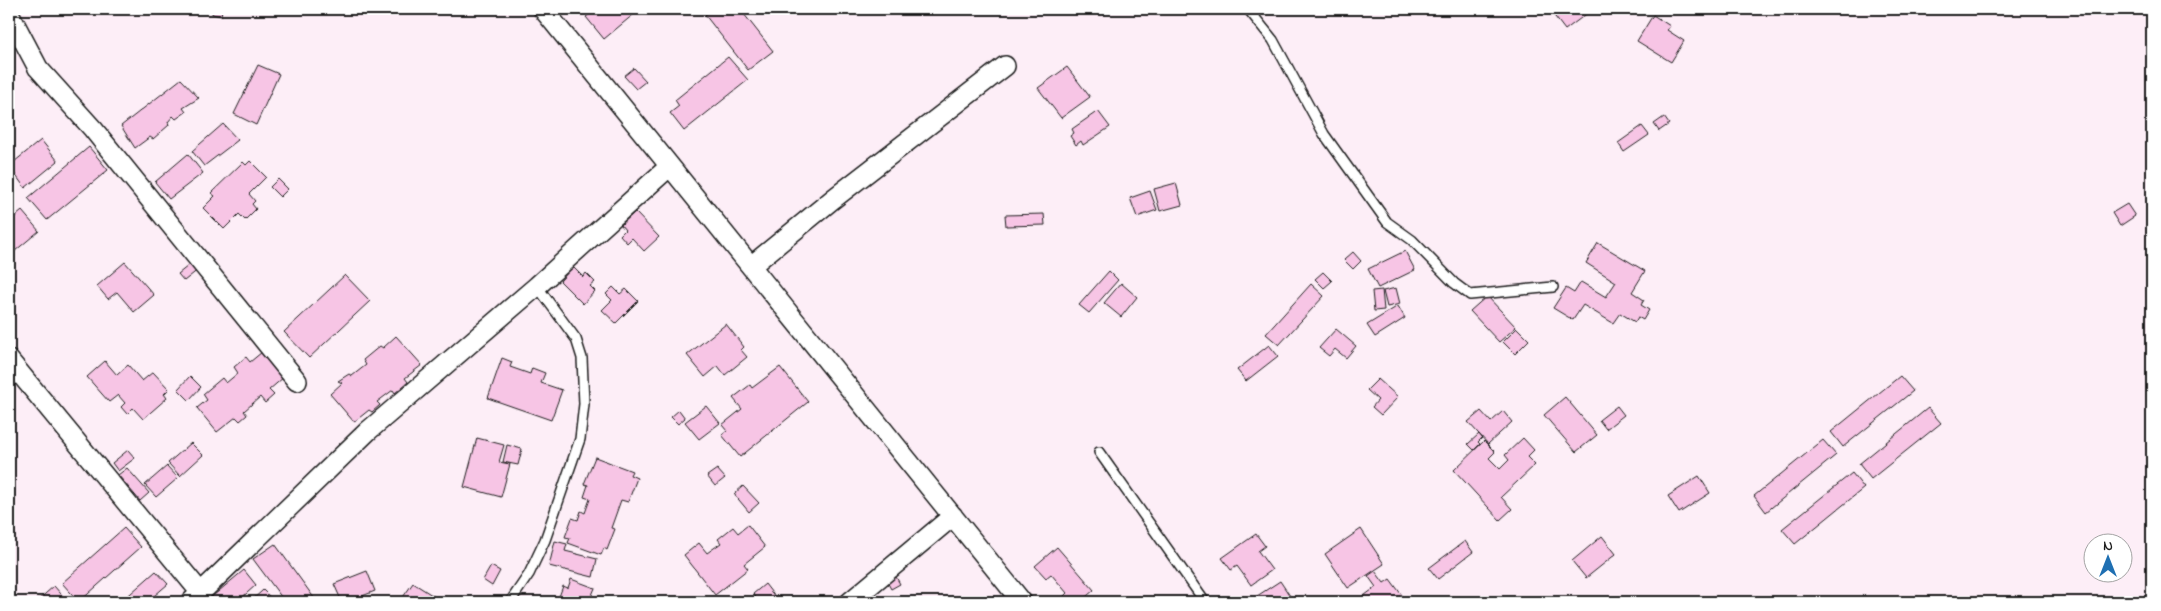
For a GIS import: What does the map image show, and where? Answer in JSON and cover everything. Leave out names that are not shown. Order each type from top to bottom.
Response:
[{"type":"street","points":[[544,9],[1022,602]]},
{"type":"street","points":[[9,13],[38,68],[93,129],[297,381]]},
{"type":"street","points":[[751,266],[840,193],[1005,66]]},
{"type":"street","points":[[9,360],[196,598],[368,431],[537,286],[670,166]]},
{"type":"street","points":[[850,602],[953,516]]},
{"type":"lane","points":[[1248,9],[1273,40],[1324,134],[1387,222],[1412,240],[1454,283],[1470,295],[1553,287]]},
{"type":"lane","points":[[510,602],[529,574],[545,540],[580,439],[584,404],[582,358],[576,339],[537,286]]},
{"type":"lane","points":[[1099,452],[1205,602]]},
{"type":"building","points":[[213,9],[222,9],[221,16],[212,14]]},
{"type":"building","points":[[596,9],[629,9],[634,14],[604,39],[586,17]]},
{"type":"building","points":[[713,9],[740,9],[773,51],[748,70],[705,15]]},
{"type":"building","points":[[1558,9],[1586,9],[1589,12],[1565,30],[1552,13]]},
{"type":"building","points":[[1653,15],[1670,26],[1667,30],[1684,41],[1671,62],[1637,41]]},
{"type":"building","points":[[728,57],[748,80],[684,131],[670,113],[679,106],[675,100]]},
{"type":"building","points":[[258,65],[279,74],[256,125],[234,114]]},
{"type":"building","points":[[1067,67],[1090,97],[1061,118],[1038,88]]},
{"type":"building","points":[[634,68],[646,81],[636,89],[624,76]]},
{"type":"building","points":[[181,79],[199,98],[183,108],[186,112],[176,119],[173,116],[168,122],[169,125],[153,139],[150,137],[135,148],[121,126]]},
{"type":"building","points":[[1098,111],[1110,127],[1083,145],[1081,141],[1076,145],[1070,136],[1074,133],[1072,129]]},
{"type":"building","points":[[1664,117],[1669,124],[1659,131],[1654,124]]},
{"type":"building","points":[[223,124],[238,140],[204,166],[192,151]]},
{"type":"building","points":[[1642,126],[1649,135],[1624,152],[1618,143]]},
{"type":"building","points":[[41,140],[58,161],[25,188],[9,166]]},
{"type":"building","points":[[89,147],[108,170],[47,220],[28,198]]},
{"type":"building","points":[[188,154],[203,173],[169,199],[155,182]]},
{"type":"building","points":[[250,161],[266,177],[249,194],[255,201],[252,204],[256,209],[245,220],[239,214],[224,229],[203,208],[215,196],[211,193],[243,162],[246,165]]},
{"type":"building","points":[[278,179],[288,189],[280,197],[270,187]]},
{"type":"building","points":[[1176,183],[1182,205],[1160,211],[1154,189]]},
{"type":"building","points":[[1150,191],[1157,210],[1137,217],[1130,198]]},
{"type":"building","points":[[2127,204],[2135,216],[2120,226],[2112,213]]},
{"type":"building","points":[[22,211],[39,231],[9,256],[9,222]]},
{"type":"building","points":[[635,212],[659,237],[644,251],[632,238],[627,243],[620,235],[625,230],[621,225]]},
{"type":"building","points":[[1044,214],[1045,225],[1006,226],[1005,215]]},
{"type":"building","points":[[1598,243],[1645,271],[1632,292],[1644,300],[1641,305],[1649,310],[1643,320],[1638,317],[1635,322],[1620,313],[1613,323],[1583,305],[1573,320],[1553,308],[1566,288],[1574,293],[1581,282],[1606,297],[1616,282],[1586,263]]},
{"type":"building","points":[[1405,251],[1415,270],[1378,288],[1368,269]]},
{"type":"building","points":[[1353,252],[1361,261],[1353,269],[1344,260]]},
{"type":"building","points":[[125,262],[154,295],[134,312],[117,292],[108,299],[97,286]]},
{"type":"building","points":[[193,262],[199,269],[184,281],[178,274]]},
{"type":"building","points":[[573,267],[583,277],[586,273],[595,282],[590,286],[595,291],[583,304],[560,281]]},
{"type":"building","points":[[1109,271],[1118,280],[1089,313],[1079,305]]},
{"type":"building","points":[[1323,272],[1332,281],[1324,288],[1315,279]]},
{"type":"building","points":[[345,275],[370,301],[309,358],[284,332]]},
{"type":"building","points":[[1121,283],[1137,297],[1121,317],[1104,303]]},
{"type":"building","points":[[1311,284],[1324,296],[1279,345],[1266,334]]},
{"type":"building","points":[[613,287],[620,294],[626,289],[638,301],[616,323],[602,310],[612,300],[606,294]]},
{"type":"building","points":[[1396,288],[1400,304],[1387,307],[1383,291]]},
{"type":"building","points":[[1382,290],[1384,310],[1374,311],[1372,291]]},
{"type":"building","points":[[1487,296],[1516,327],[1499,342],[1470,311]]},
{"type":"building","points":[[1398,306],[1405,318],[1375,337],[1367,325]]},
{"type":"building","points":[[726,324],[744,347],[741,350],[747,357],[725,375],[718,366],[705,377],[687,355]]},
{"type":"building","points":[[1517,328],[1529,340],[1515,354],[1503,342]]},
{"type":"building","points":[[1336,329],[1356,346],[1346,358],[1335,349],[1329,356],[1319,348]]},
{"type":"building","points":[[396,336],[422,365],[405,378],[408,382],[395,393],[393,390],[377,402],[380,405],[372,412],[369,410],[354,422],[330,394],[342,383],[338,381],[349,374],[352,376],[366,365],[363,360],[380,346],[383,348]]},
{"type":"building","points":[[1269,345],[1278,356],[1246,381],[1237,370]]},
{"type":"building","points":[[262,352],[284,377],[269,390],[274,395],[265,403],[260,397],[244,411],[247,415],[240,421],[236,417],[217,432],[197,408],[207,400],[203,394],[222,378],[226,383],[238,373],[234,367],[246,357],[250,362]]},
{"type":"building","points":[[502,358],[512,362],[510,367],[530,374],[532,368],[545,373],[541,383],[562,390],[551,420],[488,398]]},
{"type":"building","points":[[105,361],[117,375],[128,365],[142,381],[153,372],[169,389],[164,394],[167,398],[143,419],[133,408],[127,414],[121,407],[125,403],[118,395],[109,402],[87,377]]},
{"type":"building","points":[[780,367],[808,402],[740,457],[722,435],[727,431],[722,425],[742,409],[733,398],[750,385],[752,388]]},
{"type":"building","points":[[190,376],[201,387],[189,400],[178,389]]},
{"type":"building","points":[[1900,376],[1913,391],[1843,447],[1831,432]]},
{"type":"building","points":[[1378,379],[1398,397],[1381,415],[1372,407],[1378,400],[1367,390]]},
{"type":"building","points":[[1565,397],[1597,435],[1576,452],[1544,415]]},
{"type":"building","points":[[706,406],[720,423],[699,439],[685,422]]},
{"type":"building","points":[[1617,406],[1624,415],[1606,429],[1599,420]]},
{"type":"building","points":[[1928,408],[1941,423],[1871,479],[1859,464]]},
{"type":"building","points":[[679,410],[685,418],[678,424],[671,417]]},
{"type":"building","points":[[1481,411],[1491,422],[1503,411],[1512,422],[1488,444],[1468,422]]},
{"type":"building","points":[[1479,434],[1482,438],[1478,442],[1480,444],[1474,450],[1468,444]]},
{"type":"building","points":[[477,438],[504,445],[499,462],[510,464],[501,497],[464,487]]},
{"type":"building","points":[[1523,438],[1534,450],[1527,457],[1535,465],[1501,497],[1512,509],[1500,520],[1454,470],[1484,441],[1495,452],[1489,458],[1500,469],[1509,460],[1505,455]]},
{"type":"building","points":[[1823,440],[1836,455],[1766,512],[1754,496]]},
{"type":"building","points":[[191,443],[203,455],[180,476],[168,463]]},
{"type":"building","points":[[507,445],[522,449],[518,465],[503,462]]},
{"type":"building","points":[[128,450],[135,458],[118,471],[112,463]]},
{"type":"building","points":[[595,457],[632,471],[630,475],[637,478],[628,502],[621,500],[611,528],[615,529],[607,550],[604,548],[601,555],[568,543],[570,538],[565,537],[572,518],[578,520],[581,511],[585,513],[590,499],[584,497],[588,485],[584,484]]},
{"type":"building","points":[[167,466],[178,478],[156,497],[145,485]]},
{"type":"building","points":[[127,468],[149,493],[140,501],[118,475]]},
{"type":"building","points":[[717,469],[725,478],[715,486],[707,476]]},
{"type":"building","points":[[1852,473],[1864,488],[1795,544],[1782,529]]},
{"type":"building","points":[[1699,476],[1710,493],[1679,513],[1668,496]]},
{"type":"building","points":[[743,486],[759,503],[749,512],[734,494]]},
{"type":"building","points":[[748,525],[765,547],[744,564],[748,569],[715,595],[684,555],[699,543],[707,553],[721,543],[718,539],[733,527],[738,533]]},
{"type":"building","points":[[124,528],[141,547],[79,602],[62,583]]},
{"type":"building","points":[[1361,529],[1384,564],[1348,588],[1325,554]]},
{"type":"building","points":[[1256,534],[1265,546],[1258,551],[1272,570],[1251,585],[1237,566],[1231,570],[1222,558]]},
{"type":"building","points":[[1602,536],[1616,554],[1586,578],[1572,561]]},
{"type":"building","points":[[555,541],[567,544],[565,551],[597,559],[593,577],[549,566]]},
{"type":"building","points":[[1465,541],[1473,552],[1438,579],[1429,568]]},
{"type":"building","points":[[275,544],[317,602],[285,602],[253,559]]},
{"type":"building","points":[[1057,547],[1094,590],[1080,602],[1068,602],[1063,597],[1067,593],[1051,574],[1046,578],[1035,566]]},
{"type":"building","points":[[491,566],[500,571],[492,586],[483,580]]},
{"type":"building","points":[[244,570],[256,585],[237,602],[207,601]]},
{"type":"building","points":[[156,571],[168,584],[147,602],[122,601]]},
{"type":"building","points":[[367,571],[375,591],[347,602],[342,602],[334,584]]},
{"type":"building","points":[[1375,571],[1384,583],[1390,579],[1407,602],[1364,602],[1361,598],[1376,587],[1368,576]]},
{"type":"building","points":[[895,575],[900,584],[891,589],[886,580]]},
{"type":"building","points":[[571,579],[595,588],[589,602],[557,602],[563,586],[568,588]]},
{"type":"building","points":[[1280,581],[1294,602],[1257,602],[1254,598]]},
{"type":"building","points":[[413,583],[443,602],[404,602],[401,600]]},
{"type":"building","points":[[765,584],[779,602],[749,602],[756,597],[753,594]]},
{"type":"building","points":[[54,586],[68,602],[36,602]]},
{"type":"building","points":[[263,590],[275,602],[250,602]]},
{"type":"building","points":[[893,597],[897,602],[885,602]]}]
